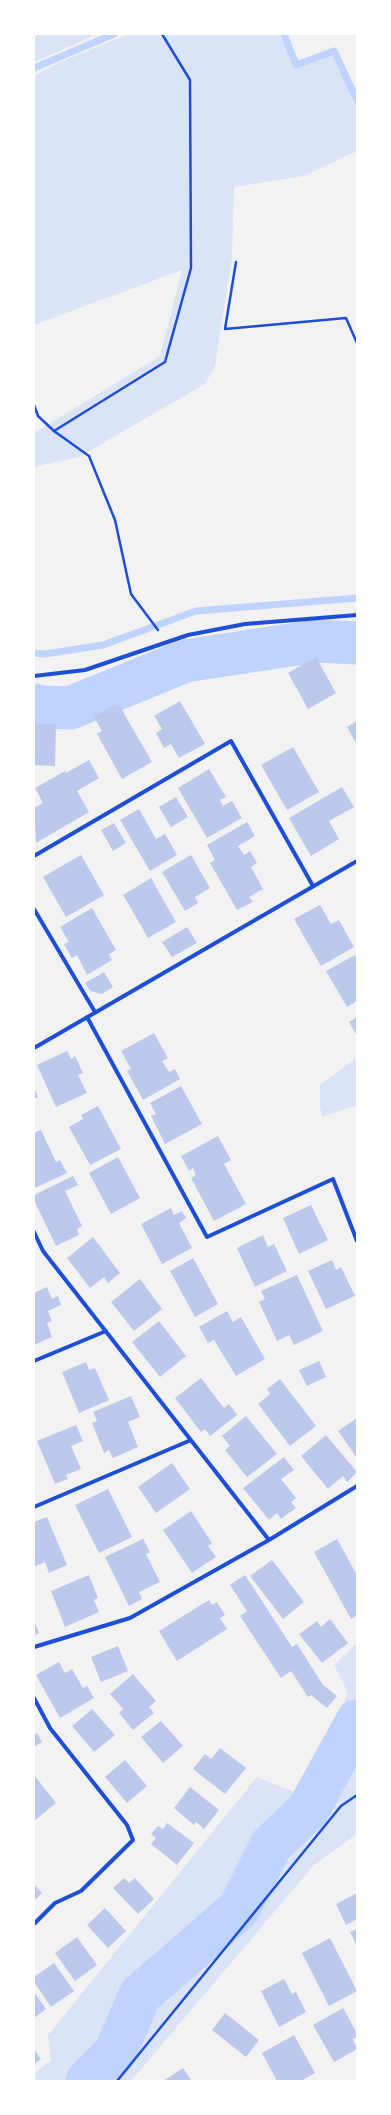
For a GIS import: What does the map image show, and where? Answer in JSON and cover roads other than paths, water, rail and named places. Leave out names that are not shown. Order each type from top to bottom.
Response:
[{"type":"street","points":[[34,676],[85,670],[188,635],[245,624],[357,615]]},
{"type":"street","points":[[34,856],[231,741],[313,886]]},
{"type":"street","points":[[34,1048],[357,861]]},
{"type":"street","points":[[34,909],[95,1012]]},
{"type":"street","points":[[88,1017],[207,1237],[333,1179],[357,1242]]},
{"type":"street","points":[[34,1232],[43,1251],[269,1540]]},
{"type":"street","points":[[34,1361],[106,1331]]},
{"type":"street","points":[[34,1507],[191,1440]]},
{"type":"street","points":[[34,1647],[130,1618],[269,1540],[357,1486]]},
{"type":"street","points":[[34,1698],[50,1728],[126,1825],[133,1840],[81,1891],[55,1903],[34,1924]]},
{"type":"waterway","points":[[34,68],[114,34]]},
{"type":"waterway","points":[[284,34],[296,65],[334,51],[357,100]]},
{"type":"waterway","points":[[34,653],[45,654],[103,645],[196,611],[357,598]]},
{"type":"waterway","points":[[34,705],[41,707],[70,708],[185,661],[316,641],[357,643]]},
{"type":"waterway","points":[[87,2081],[115,2053],[140,1995],[239,1909],[271,1845],[308,1810],[357,1721]]}]
